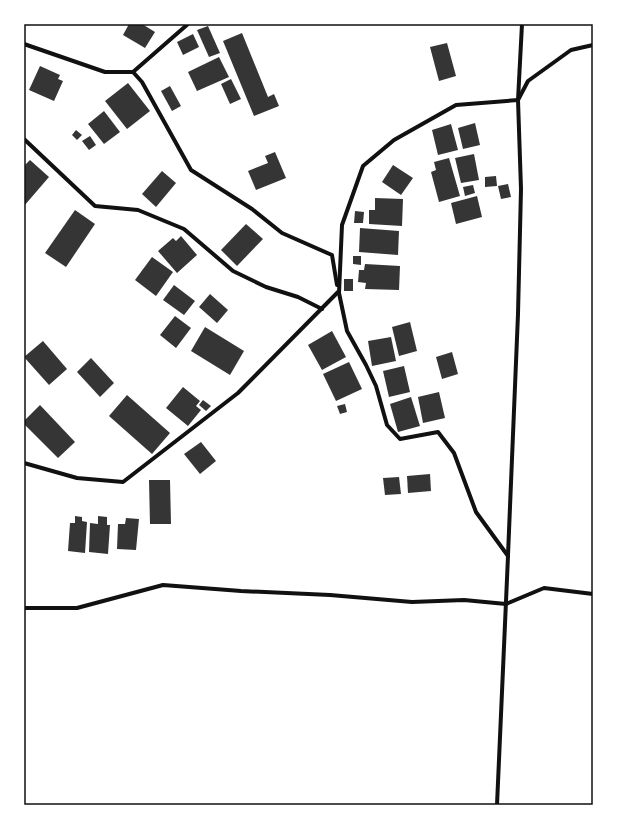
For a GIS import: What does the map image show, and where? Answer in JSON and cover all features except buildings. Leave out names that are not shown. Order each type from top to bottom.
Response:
[{"type":"street","points":[[24,44],[105,72],[133,72],[188,24]]},
{"type":"street","points":[[497,805],[518,314],[521,197],[518,100],[522,24]]},
{"type":"street","points":[[518,100],[528,81],[571,50],[593,44]]},
{"type":"street","points":[[133,72],[142,82],[191,170],[252,209],[282,232],[332,255],[338,293],[347,331],[376,386],[387,425],[400,439],[438,432],[454,453],[476,512],[508,556]]},
{"type":"street","points":[[24,463],[77,478],[123,482],[238,393],[338,293],[342,225],[363,166],[394,140],[456,105],[518,100]]},
{"type":"street","points":[[24,139],[95,206],[138,210],[184,229],[233,271],[266,287],[298,297],[322,309]]},
{"type":"street","points":[[24,608],[77,608],[162,585],[242,591],[330,595],[412,602],[464,600],[506,604],[544,588],[593,594]]}]
